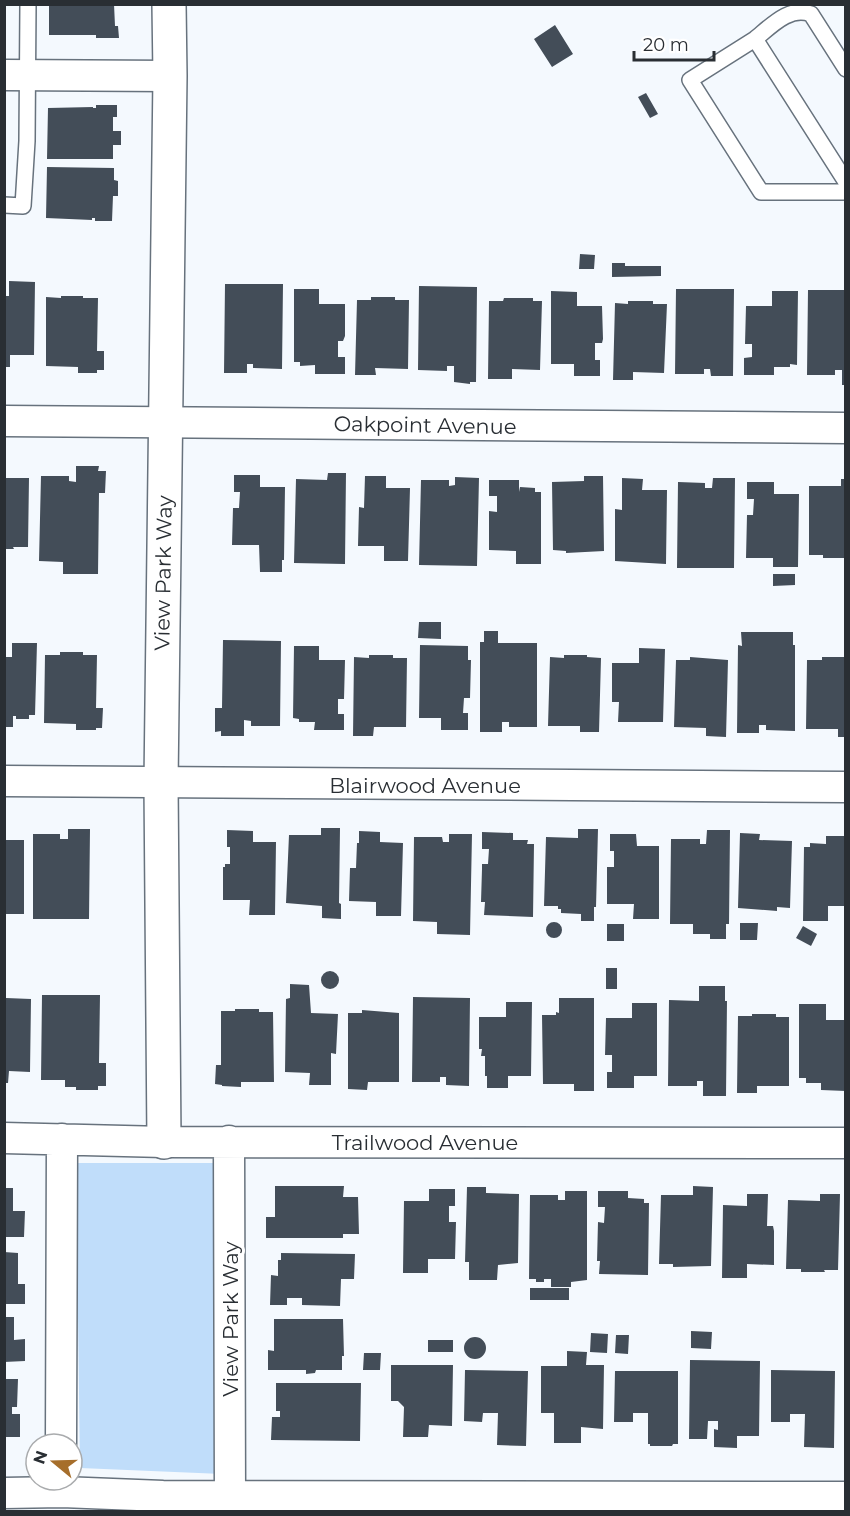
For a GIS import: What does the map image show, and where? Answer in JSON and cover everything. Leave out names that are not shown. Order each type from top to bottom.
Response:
[{"type":"street","name":"View Park Way","points":[[164,1142],[160,783],[170,76],[169,4]]},
{"type":"street","points":[[16,75],[170,76]]},
{"type":"street","name":"Oakpoint Avenue","points":[[4,422],[846,428]]},
{"type":"street","name":"Blairwood Avenue","points":[[4,781],[846,787]]},
{"type":"street","name":"Trailwood Avenue","points":[[4,1138],[164,1142],[846,1143]]},
{"type":"street","points":[[61,1432],[62,1139]]},
{"type":"street","name":"View Park Way","points":[[229,1141],[230,1496]]},
{"type":"street","points":[[4,1492],[24,1490]]},
{"type":"street","points":[[84,1490],[162,1504],[230,1496],[846,1497]]},
{"type":"lane","points":[[4,205],[23,206],[27,141],[16,75],[28,4]]},
{"type":"lane","points":[[846,69],[811,14],[801,11],[787,15],[690,80],[761,192],[846,192]]},
{"type":"lane","points":[[754,39],[846,182]]},
{"type":"shaded area","points":[[76,1163],[224,1163],[222,1474],[84,1468],[84,1432],[80,1432]]},
{"type":"building","points":[[49,4],[114,4],[115,26],[118,26],[119,38],[96,38],[96,35],[49,35]]},
{"type":"building","points":[[555,25],[573,54],[552,67],[534,39]]},
{"type":"building","points":[[646,93],[658,114],[650,118],[638,97]]},
{"type":"building","points":[[96,105],[117,105],[117,117],[113,117],[113,131],[121,131],[121,145],[113,145],[113,159],[47,159],[48,108],[96,108]]},
{"type":"building","points":[[47,167],[114,168],[114,180],[118,181],[118,196],[113,196],[112,221],[95,221],[95,218],[92,220],[46,218]]},
{"type":"building","points":[[580,254],[595,255],[594,269],[579,269]]},
{"type":"building","points":[[612,263],[625,263],[625,266],[661,266],[661,276],[612,277]]},
{"type":"building","points":[[9,281],[35,282],[34,355],[10,355],[10,367],[4,367],[4,296],[9,296]]},
{"type":"building","points":[[225,284],[283,284],[282,369],[253,368],[253,364],[247,364],[247,373],[224,373]]},
{"type":"building","points":[[419,286],[477,287],[476,382],[470,382],[470,384],[454,382],[454,366],[447,366],[447,371],[418,370]]},
{"type":"building","points":[[294,289],[319,289],[319,304],[345,304],[345,336],[343,341],[338,341],[338,357],[345,357],[345,374],[315,374],[315,365],[300,366],[300,362],[294,362]]},
{"type":"building","points":[[676,289],[734,289],[733,376],[711,376],[710,369],[704,369],[704,374],[675,374]]},
{"type":"building","points":[[808,290],[846,290],[846,385],[842,385],[842,370],[835,370],[835,375],[807,375]]},
{"type":"building","points":[[551,291],[577,292],[577,306],[602,306],[603,339],[602,343],[595,343],[595,360],[600,360],[600,376],[574,376],[574,364],[551,364]]},
{"type":"building","points":[[772,291],[798,291],[797,365],[774,367],[774,375],[744,375],[744,358],[752,357],[752,344],[745,344],[746,306],[772,306]]},
{"type":"building","points":[[61,296],[98,298],[97,351],[104,351],[104,370],[97,370],[97,373],[78,373],[78,367],[46,366],[46,297],[61,298]]},
{"type":"building","points":[[371,297],[395,297],[395,300],[409,300],[408,369],[375,368],[376,375],[355,375],[357,300],[371,300]]},
{"type":"building","points":[[504,298],[533,298],[533,301],[542,301],[540,370],[512,369],[512,379],[488,379],[489,301],[503,301]]},
{"type":"building","points":[[628,301],[653,301],[653,304],[667,304],[664,373],[633,372],[633,380],[613,380],[615,303],[628,304]]},
{"type":"building","points":[[76,466],[99,466],[98,471],[106,471],[105,493],[99,493],[98,574],[63,574],[63,562],[39,561],[41,476],[69,476],[69,481],[76,482]]},
{"type":"building","points":[[328,473],[346,473],[345,564],[294,563],[296,479],[327,480]]},
{"type":"building","points":[[234,475],[260,475],[260,487],[285,487],[282,572],[260,572],[259,545],[232,545],[233,508],[239,508],[240,492],[234,492]]},
{"type":"building","points":[[365,476],[386,476],[386,488],[410,488],[408,561],[384,561],[384,546],[358,546],[359,507],[364,508]]},
{"type":"building","points":[[584,476],[603,476],[604,551],[566,553],[566,551],[553,550],[552,482],[584,481]]},
{"type":"building","points":[[455,477],[479,478],[477,566],[419,565],[421,480],[449,480],[449,486],[455,485]]},
{"type":"building","points":[[4,478],[29,478],[28,547],[4,549]]},
{"type":"building","points":[[622,478],[643,479],[642,490],[667,490],[666,564],[615,561],[615,509],[622,510]]},
{"type":"building","points":[[713,478],[735,478],[734,568],[677,568],[678,482],[705,483],[705,488],[712,488]]},
{"type":"building","points":[[841,479],[846,479],[846,558],[823,558],[823,555],[809,555],[809,486],[841,486]]},
{"type":"building","points":[[489,480],[519,480],[519,492],[520,487],[535,488],[535,492],[541,492],[541,564],[516,564],[516,551],[489,550],[489,511],[497,512],[497,496],[489,496]]},
{"type":"building","points":[[747,482],[774,482],[774,494],[799,494],[798,567],[773,567],[773,558],[746,558],[747,515],[753,515],[754,499],[747,499]]},
{"type":"building","points":[[773,574],[795,574],[795,585],[773,586]]},
{"type":"building","points":[[419,622],[441,622],[441,639],[418,638]]},
{"type":"building","points":[[484,631],[498,631],[498,643],[537,643],[537,727],[509,727],[509,722],[502,722],[502,732],[480,732],[480,642],[484,642]]},
{"type":"building","points":[[741,632],[793,632],[795,731],[766,730],[766,725],[759,725],[759,733],[737,733],[738,645],[742,646]]},
{"type":"building","points":[[223,640],[281,641],[280,726],[251,726],[251,721],[244,720],[244,736],[221,736],[221,731],[215,732],[215,708],[222,708]]},
{"type":"building","points":[[12,643],[37,643],[35,715],[29,715],[29,719],[16,719],[16,716],[13,716],[13,727],[4,727],[4,657],[12,657]]},
{"type":"building","points":[[420,645],[468,646],[468,660],[471,660],[470,698],[464,698],[463,713],[468,713],[468,730],[441,730],[441,718],[419,718]]},
{"type":"building","points":[[294,646],[319,646],[319,660],[345,660],[344,699],[338,699],[338,714],[344,714],[344,730],[314,730],[315,722],[299,722],[299,719],[293,718]]},
{"type":"building","points":[[639,648],[665,649],[663,722],[618,722],[619,702],[612,702],[612,663],[639,663]]},
{"type":"building","points":[[60,652],[83,652],[83,655],[97,655],[96,708],[103,708],[102,728],[76,730],[76,724],[44,723],[45,655],[60,655]]},
{"type":"building","points":[[369,655],[393,655],[393,658],[407,658],[406,727],[374,727],[373,736],[353,736],[354,657],[369,658]]},
{"type":"building","points":[[564,655],[587,655],[587,657],[601,658],[599,732],[580,732],[580,726],[548,726],[550,657],[564,658]]},
{"type":"building","points":[[690,657],[728,660],[726,737],[706,736],[706,728],[674,727],[676,660],[690,660]]},
{"type":"building","points":[[822,657],[845,657],[846,737],[838,737],[838,729],[806,729],[807,660],[822,660]]},
{"type":"building","points":[[321,828],[340,828],[339,903],[341,904],[341,919],[322,918],[322,906],[286,903],[289,835],[321,835]]},
{"type":"building","points":[[68,829],[90,829],[89,919],[33,919],[33,834],[60,834],[60,839],[68,839]]},
{"type":"building","points":[[578,829],[598,829],[594,921],[581,921],[581,914],[561,913],[558,906],[544,906],[546,837],[578,838]]},
{"type":"building","points":[[227,830],[253,831],[253,842],[276,842],[275,915],[249,915],[250,900],[223,900],[223,867],[225,864],[230,864]]},
{"type":"building","points":[[707,830],[730,830],[729,924],[726,924],[726,939],[710,939],[710,934],[693,934],[693,924],[670,924],[671,839],[700,839],[700,844],[706,844]]},
{"type":"building","points":[[359,831],[380,832],[380,842],[403,843],[401,916],[376,916],[376,902],[349,901],[350,868],[356,868]]},
{"type":"building","points":[[482,832],[513,833],[513,840],[528,840],[527,844],[534,844],[533,917],[484,915],[485,902],[481,902],[482,864],[488,864],[489,849],[482,849]]},
{"type":"building","points":[[740,833],[760,834],[759,840],[792,841],[790,908],[777,907],[777,911],[738,908]]},
{"type":"building","points":[[449,834],[472,834],[470,935],[437,934],[437,922],[413,921],[414,837],[442,837],[443,842],[449,842]]},
{"type":"building","points":[[610,834],[636,834],[637,846],[659,846],[659,919],[633,919],[634,904],[607,904],[607,867],[614,867],[614,851],[610,851]]},
{"type":"building","points":[[826,836],[846,836],[846,906],[828,906],[828,921],[803,921],[804,847],[810,847],[810,843],[826,844]]},
{"type":"building","points":[[4,840],[24,840],[24,914],[4,914]]},
{"type":"building","points":[[551,922],[557,922],[562,930],[560,936],[551,938],[546,933],[546,927]]},
{"type":"building","points":[[740,923],[758,923],[757,940],[740,940]]},
{"type":"building","points":[[607,924],[624,924],[624,941],[607,941]]},
{"type":"building","points":[[803,926],[817,934],[811,946],[796,938]]},
{"type":"building","points":[[606,968],[617,968],[617,989],[606,989]]},
{"type":"building","points":[[330,971],[336,974],[339,980],[336,986],[330,989],[324,986],[321,980],[324,974]]},
{"type":"building","points":[[290,984],[309,985],[311,1013],[338,1014],[336,1054],[331,1053],[331,1085],[309,1085],[310,1073],[285,1072],[286,999],[290,998]]},
{"type":"building","points":[[699,986],[725,986],[725,1001],[727,1001],[726,1096],[703,1096],[703,1081],[697,1081],[697,1086],[668,1086],[669,1000],[699,1001]]},
{"type":"building","points":[[42,995],[100,995],[99,1063],[106,1063],[106,1086],[98,1086],[98,1090],[76,1090],[76,1087],[65,1087],[65,1080],[41,1080]]},
{"type":"building","points":[[413,997],[470,998],[469,1086],[446,1085],[446,1077],[440,1077],[440,1082],[412,1082]]},
{"type":"building","points":[[6,998],[31,999],[30,1072],[9,1071],[8,1083],[4,1083],[4,1013],[6,1013]]},
{"type":"building","points":[[559,998],[594,998],[594,1091],[574,1091],[574,1084],[543,1084],[542,1015],[559,1013]]},
{"type":"building","points":[[506,1002],[532,1002],[531,1076],[508,1076],[508,1088],[487,1088],[485,1056],[481,1056],[482,1049],[479,1049],[479,1017],[506,1017]]},
{"type":"building","points":[[632,1003],[657,1003],[657,1076],[634,1076],[634,1088],[607,1088],[607,1072],[612,1072],[612,1055],[605,1055],[606,1018],[632,1018]]},
{"type":"building","points":[[799,1004],[826,1004],[826,1020],[846,1020],[846,1091],[821,1090],[821,1083],[806,1083],[806,1078],[799,1078]]},
{"type":"building","points":[[235,1009],[259,1009],[259,1012],[273,1012],[274,1082],[241,1082],[241,1087],[215,1084],[216,1065],[221,1065],[221,1011],[235,1011]]},
{"type":"building","points":[[362,1010],[399,1013],[399,1082],[368,1082],[367,1090],[348,1089],[348,1013],[362,1013]]},
{"type":"building","points":[[752,1014],[776,1014],[776,1017],[789,1017],[789,1086],[757,1086],[757,1093],[737,1093],[738,1016],[752,1016]]},
{"type":"building","points":[[275,1186],[344,1186],[343,1197],[358,1197],[359,1234],[343,1234],[343,1238],[266,1238],[266,1217],[275,1217]]},
{"type":"building","points":[[693,1186],[713,1187],[711,1266],[673,1267],[673,1264],[659,1264],[661,1195],[693,1195]]},
{"type":"building","points":[[467,1187],[486,1187],[486,1193],[519,1194],[518,1263],[498,1265],[497,1280],[469,1280],[469,1262],[465,1262]]},
{"type":"building","points":[[4,1188],[13,1188],[13,1211],[25,1211],[24,1237],[4,1237]]},
{"type":"building","points":[[429,1189],[455,1189],[455,1206],[449,1206],[449,1222],[456,1222],[455,1259],[428,1259],[428,1273],[403,1273],[404,1201],[429,1201]]},
{"type":"building","points":[[565,1191],[587,1191],[587,1280],[571,1282],[571,1287],[551,1287],[551,1279],[536,1282],[536,1279],[529,1279],[530,1195],[558,1195],[558,1200],[565,1200]]},
{"type":"building","points":[[598,1191],[628,1191],[628,1198],[644,1199],[644,1203],[649,1203],[648,1275],[599,1274],[598,1222],[604,1223],[605,1207],[598,1207]]},
{"type":"building","points":[[747,1194],[768,1194],[767,1226],[773,1226],[774,1231],[774,1265],[747,1264],[747,1278],[722,1278],[723,1205],[747,1206]]},
{"type":"building","points":[[820,1194],[840,1194],[838,1270],[801,1272],[801,1269],[786,1269],[788,1200],[820,1201]]},
{"type":"building","points":[[4,1252],[18,1253],[18,1284],[25,1284],[25,1304],[4,1304]]},
{"type":"building","points":[[281,1253],[355,1254],[354,1279],[341,1279],[340,1306],[302,1305],[302,1298],[287,1298],[287,1305],[270,1305],[271,1275],[278,1276],[278,1260],[281,1260]]},
{"type":"building","points":[[530,1288],[569,1288],[569,1300],[530,1300]]},
{"type":"building","points":[[4,1317],[14,1317],[14,1340],[25,1339],[25,1361],[4,1362]]},
{"type":"building","points":[[274,1319],[343,1319],[342,1370],[316,1370],[315,1373],[306,1374],[306,1370],[268,1370],[268,1350],[274,1351]]},
{"type":"building","points":[[691,1331],[712,1332],[711,1349],[691,1348]]},
{"type":"building","points":[[591,1333],[608,1334],[607,1353],[590,1352]]},
{"type":"building","points":[[616,1335],[629,1335],[628,1354],[615,1353]]},
{"type":"building","points":[[475,1337],[483,1340],[486,1348],[483,1356],[475,1359],[467,1356],[464,1348],[467,1340]]},
{"type":"building","points":[[428,1340],[453,1340],[453,1352],[428,1352]]},
{"type":"building","points":[[567,1351],[587,1352],[586,1365],[604,1365],[603,1429],[581,1427],[581,1443],[554,1443],[554,1413],[541,1413],[541,1366],[567,1366]]},
{"type":"building","points":[[364,1353],[381,1353],[380,1370],[363,1370]]},
{"type":"building","points":[[690,1360],[760,1361],[759,1436],[737,1436],[737,1448],[714,1447],[714,1429],[718,1430],[718,1421],[708,1421],[707,1439],[689,1439]]},
{"type":"building","points":[[391,1365],[453,1365],[452,1426],[429,1425],[428,1437],[403,1437],[404,1407],[398,1401],[391,1401]]},
{"type":"building","points":[[465,1370],[528,1371],[526,1446],[497,1445],[498,1413],[483,1413],[482,1422],[464,1421]]},
{"type":"building","points":[[771,1370],[835,1371],[834,1448],[804,1447],[805,1414],[790,1414],[790,1422],[771,1422]]},
{"type":"building","points":[[615,1371],[678,1371],[678,1444],[650,1446],[648,1444],[648,1413],[633,1413],[633,1422],[614,1422]]},
{"type":"building","points":[[4,1379],[18,1379],[17,1407],[12,1407],[12,1414],[20,1414],[20,1437],[4,1437]]},
{"type":"building","points":[[276,1383],[361,1383],[360,1441],[271,1440],[272,1417],[280,1417],[280,1411],[276,1411]]}]
